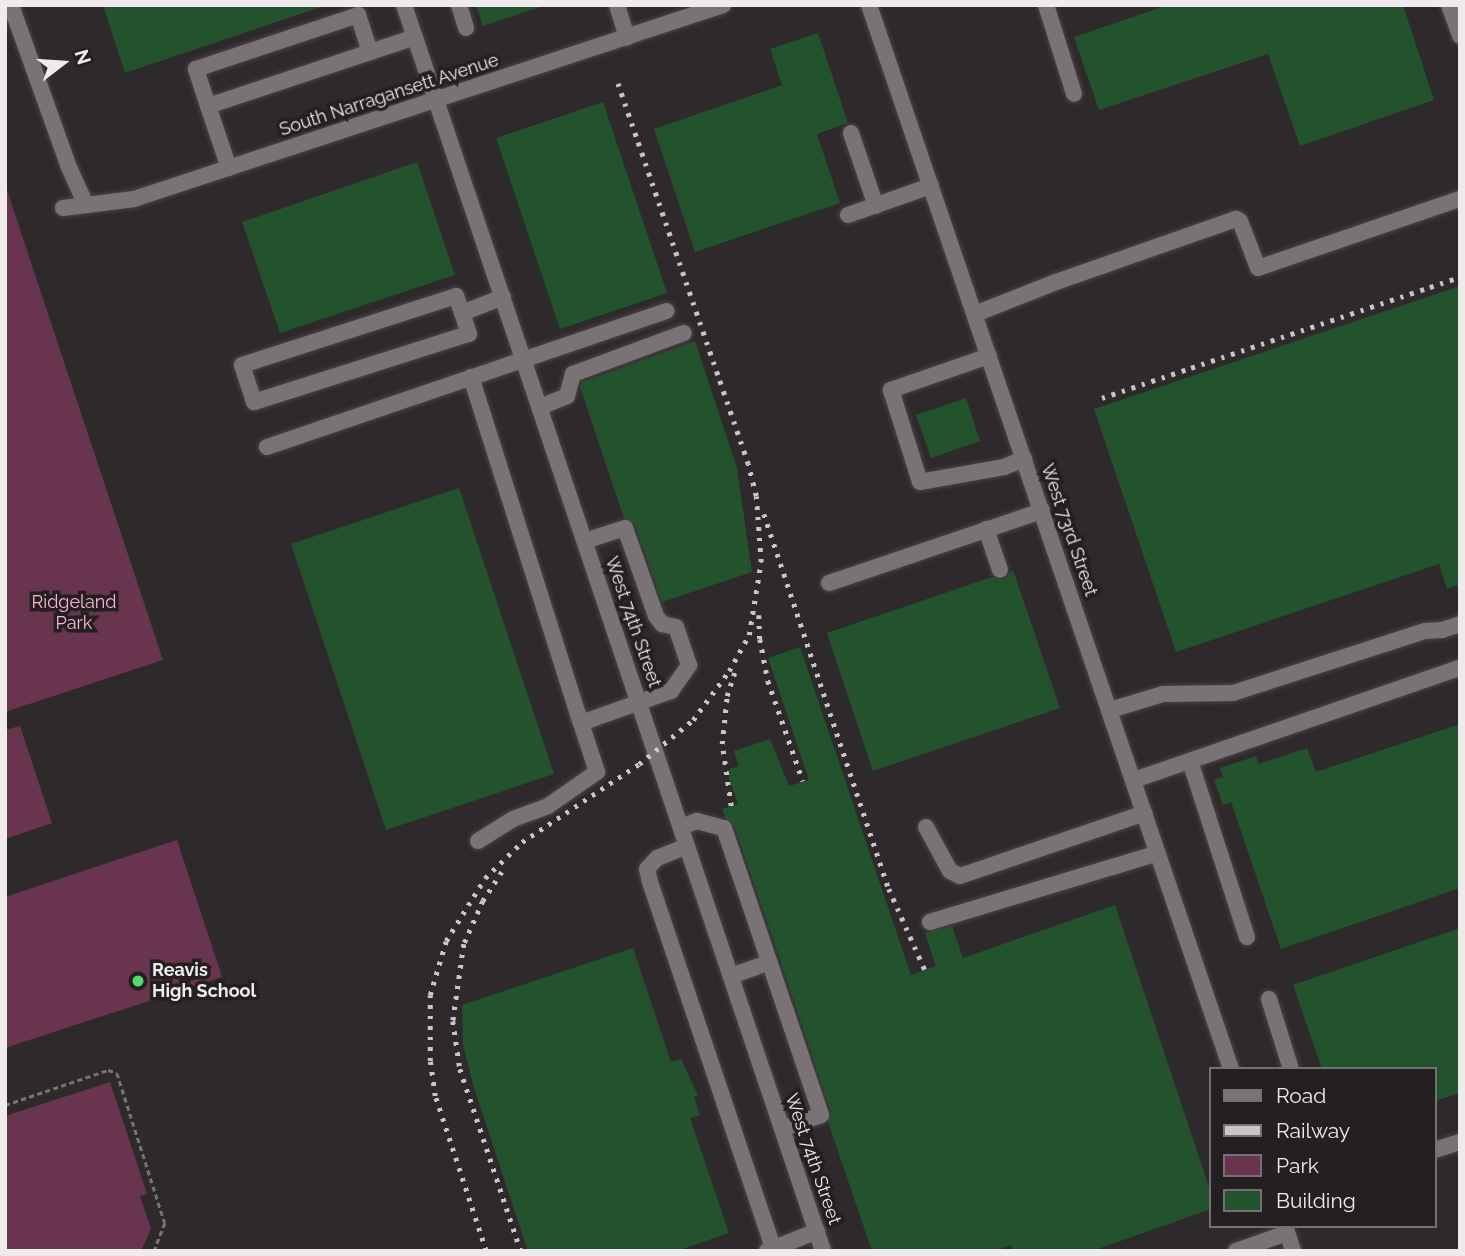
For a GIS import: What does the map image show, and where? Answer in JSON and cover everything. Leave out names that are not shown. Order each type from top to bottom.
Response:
[{"type":"street","name":"West 74th Street","points":[[404,5],[823,1251]]},
{"type":"street","points":[[459,5],[466,29]]},
{"type":"street","points":[[617,5],[627,37]]},
{"type":"street","name":"West 73rd Street","points":[[869,5],[1230,1067]]},
{"type":"street","points":[[1046,5],[1074,94]]},
{"type":"street","points":[[1449,5],[1460,36]]},
{"type":"street","name":"South Narragansett Avenue","points":[[63,208],[134,199],[722,6]]},
{"type":"street","points":[[5,8],[13,11],[68,164],[86,205]]},
{"type":"street","points":[[229,168],[196,69],[358,15],[370,52]]},
{"type":"street","points":[[208,106],[415,37]]},
{"type":"street","points":[[850,133],[876,205]]},
{"type":"street","points":[[848,215],[931,186]]},
{"type":"street","points":[[975,314],[1056,282],[1236,219],[1240,221],[1258,268],[1460,198]]},
{"type":"street","points":[[456,296],[463,313],[469,334],[254,402],[243,365],[456,296]]},
{"type":"street","points":[[463,313],[503,297]]},
{"type":"street","points":[[267,447],[666,311]]},
{"type":"street","points":[[540,407],[566,396],[573,374],[684,333]]},
{"type":"street","points":[[989,356],[891,390],[920,482],[1004,467],[1024,459]]},
{"type":"street","points":[[471,377],[597,772],[548,806],[513,819],[478,841]]},
{"type":"street","points":[[829,583],[1042,511]]},
{"type":"street","points":[[581,723],[671,691],[689,666],[676,627],[662,624],[656,616],[625,528],[585,541]]},
{"type":"street","points":[[986,530],[1000,570]]},
{"type":"street","points":[[1110,710],[1163,694],[1202,696],[1233,693],[1425,631],[1442,630],[1460,624]]},
{"type":"street","points":[[1134,780],[1460,668]]},
{"type":"street","points":[[1190,761],[1247,937]]},
{"type":"street","points":[[926,827],[950,871],[960,876],[1145,813]]},
{"type":"street","points":[[681,827],[697,821],[724,828],[770,962],[821,1115],[782,1129]]},
{"type":"street","points":[[687,846],[656,858],[647,869],[770,1250],[817,1231]]},
{"type":"street","points":[[930,922],[1158,853]]},
{"type":"street","points":[[731,976],[770,962]]},
{"type":"street","points":[[1269,999],[1290,1067]]},
{"type":"street","points":[[1437,1149],[1460,1142]]},
{"type":"street","points":[[1236,1251],[1286,1230],[1293,1251]]},
{"type":"path","points":[[5,1105],[108,1070],[117,1073],[165,1223],[154,1251]]},
{"type":"green space","name":"Ridgeland Park","points":[[5,184],[163,660],[5,712]]},
{"type":"green space","points":[[20,726],[52,823],[5,839],[5,730]]},
{"type":"green space","points":[[177,840],[222,977],[5,1048],[5,897]]},
{"type":"green space","points":[[110,1082],[147,1194],[140,1196],[151,1229],[141,1251],[5,1251],[5,1116]]},
{"type":"building","points":[[103,5],[321,5],[321,7],[125,73]]},
{"type":"building","points":[[476,5],[539,5],[540,7],[483,26]]},
{"type":"building","points":[[1168,5],[1403,5],[1434,100],[1300,146],[1268,54],[1099,110],[1074,37]]},
{"type":"building","points":[[818,33],[848,123],[817,134],[840,203],[695,252],[654,129],[782,85],[770,49]]},
{"type":"building","points":[[603,102],[667,293],[560,329],[496,138]]},
{"type":"building","points":[[417,162],[455,275],[280,333],[242,222]]},
{"type":"building","points":[[1460,286],[1460,584],[1447,589],[1439,564],[1176,652],[1094,409]]},
{"type":"building","points":[[695,341],[737,468],[752,572],[662,602],[635,525],[624,518],[580,387],[582,382]]},
{"type":"building","points":[[966,398],[980,441],[931,458],[916,415]]},
{"type":"building","points":[[459,488],[554,774],[386,830],[291,544]]},
{"type":"building","points":[[1013,570],[1060,708],[873,771],[827,633],[992,577],[1004,580]]},
{"type":"building","points":[[800,647],[911,975],[936,966],[925,933],[952,926],[963,958],[1115,905],[1210,1190],[1210,1209],[1092,1251],[1013,1251],[1011,1245],[995,1251],[872,1251],[828,1122],[831,1112],[780,959],[734,825],[725,818],[722,809],[738,804],[729,777],[729,769],[739,766],[734,751],[770,739],[789,786],[809,780],[768,658]]},
{"type":"building","points":[[1460,724],[1460,888],[1281,949],[1231,802],[1223,805],[1214,780],[1223,777],[1220,768],[1256,756],[1259,764],[1307,748],[1316,772]]},
{"type":"building","points":[[1460,928],[1460,1093],[1437,1100],[1437,1067],[1321,1067],[1293,985]]},
{"type":"building","points":[[633,948],[671,1062],[681,1059],[698,1096],[694,1097],[700,1115],[690,1118],[729,1233],[677,1251],[528,1251],[474,1088],[463,1045],[462,1005]]},
{"type":"railway","points":[[486,1251],[435,1096],[430,1061],[430,995],[446,941],[485,878],[522,842],[639,764],[693,720],[729,671],[749,635],[761,562],[756,496],[748,464],[616,78]]},
{"type":"railway","points":[[1102,398],[1460,277]]},
{"type":"railway","points":[[764,514],[889,889],[925,970]]},
{"type":"railway","points":[[759,615],[760,639],[768,681],[803,781]]},
{"type":"railway","points":[[731,806],[722,744],[727,696],[735,671]]},
{"type":"railway","points":[[502,872],[483,901],[464,944],[453,1021],[460,1069],[521,1251]]},
{"type":"place","name":"Reavis High School","points":[[138,981]]}]
